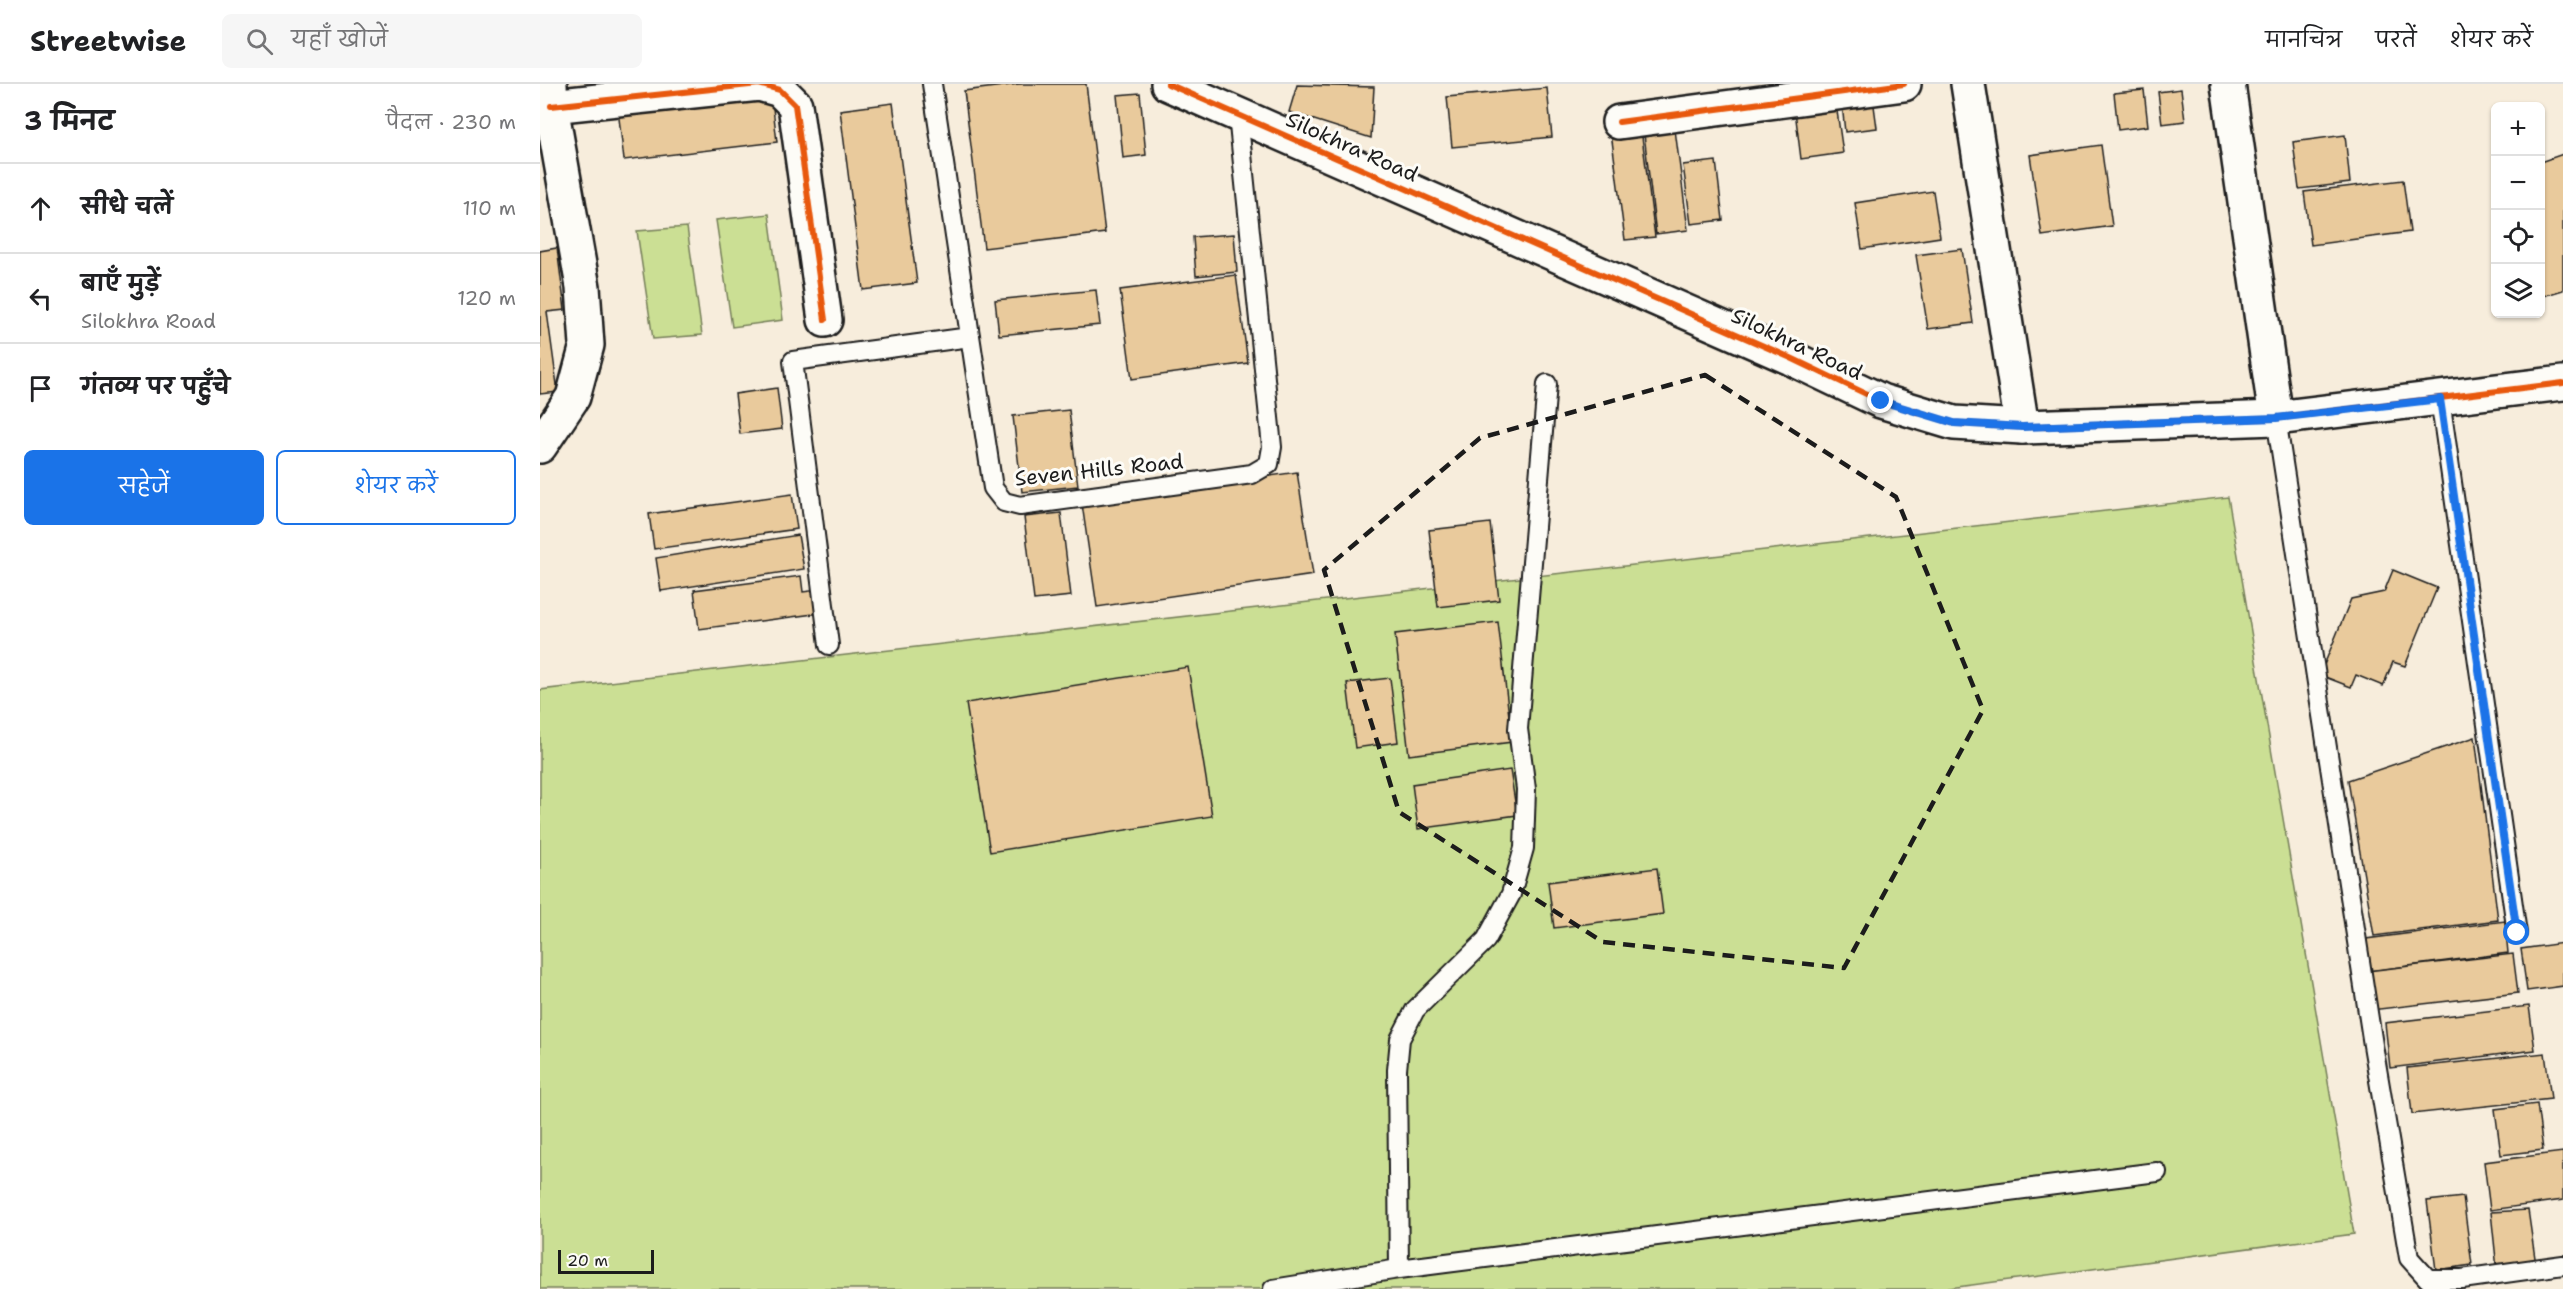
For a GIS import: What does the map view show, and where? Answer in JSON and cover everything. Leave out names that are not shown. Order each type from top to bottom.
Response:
[{"type":"street","points":[[540,446],[573,397],[587,345],[583,287],[550,95],[759,84],[780,90],[795,105],[825,320]]},
{"type":"street","name":"Silokhra Road","points":[[1168,84],[1791,358],[1881,401],[1954,423],[2022,427],[2276,418],[2563,384]]},
{"type":"street","points":[[1619,122],[1769,93],[1904,84]]},
{"type":"street","points":[[1968,84],[2022,427]]},
{"type":"street","points":[[2228,84],[2276,418]]},
{"type":"lane","name":"Seven Hills Road","points":[[932,84],[993,488],[1004,502],[1020,506],[1241,476],[1252,474],[1269,464],[1272,447],[1238,115]]},
{"type":"lane","points":[[830,645],[793,361],[969,337]]},
{"type":"lane","points":[[1399,1269],[1397,1070],[1400,1039],[1415,1010],[1486,940],[1511,894],[1524,848],[1526,789],[1518,729],[1547,384]]},
{"type":"lane","points":[[2440,399],[2517,933]]},
{"type":"lane","points":[[2276,418],[2373,1045],[2409,1258],[2428,1279],[2462,1279],[2563,1265]]},
{"type":"lane","points":[[1273,1289],[1399,1269],[2157,1172]]},
{"type":"highlighted area","points":[[1705,375],[1896,497],[1983,710],[1844,968],[1603,942],[1399,812],[1324,570],[1480,438]]},
{"type":"green space","points":[[769,214],[783,320],[732,327],[716,220]]},
{"type":"green space","points":[[687,227],[702,335],[653,339],[637,231]]},
{"type":"green space","points":[[2228,497],[2354,1234],[1942,1289],[540,1289],[540,690]]},
{"type":"building","points":[[1019,84],[1086,84],[1105,233],[984,248],[964,91]]},
{"type":"building","points":[[1297,85],[1374,87],[1371,138],[1289,112]]},
{"type":"building","points":[[1547,88],[1552,137],[1452,147],[1447,97]]},
{"type":"building","points":[[2181,89],[2185,121],[2162,124],[2158,92]]},
{"type":"building","points":[[2144,90],[2148,126],[2118,130],[2114,93]]},
{"type":"building","points":[[771,91],[777,142],[624,160],[618,110]]},
{"type":"building","points":[[1872,91],[1877,128],[1845,132],[1841,95]]},
{"type":"building","points":[[1140,93],[1146,155],[1123,158],[1117,95]]},
{"type":"building","points":[[1835,97],[1843,153],[1801,159],[1794,103]]},
{"type":"building","points":[[893,103],[917,283],[863,290],[840,110]]},
{"type":"building","points":[[1640,121],[1655,237],[1625,240],[1610,125]]},
{"type":"building","points":[[1674,122],[1688,230],[1656,234],[1643,126]]},
{"type":"building","points":[[2345,135],[2350,183],[2299,189],[2293,142]]},
{"type":"building","points":[[2101,145],[2112,226],[2042,236],[2030,155]]},
{"type":"building","points":[[2563,154],[2563,290],[2545,295],[2545,210],[2545,160]]},
{"type":"building","points":[[1716,161],[1723,220],[1691,224],[1683,165]]},
{"type":"building","points":[[2403,180],[2410,232],[2311,245],[2304,192]]},
{"type":"building","points":[[1933,191],[1940,237],[1862,249],[1855,203]]},
{"type":"building","points":[[1234,234],[1237,272],[1196,276],[1193,237]]},
{"type":"building","points":[[557,248],[565,310],[547,312],[558,392],[540,394],[540,251]]},
{"type":"building","points":[[1962,249],[1973,323],[1928,329],[1916,255]]},
{"type":"building","points":[[1236,275],[1248,363],[1132,379],[1120,290]]},
{"type":"building","points":[[1096,290],[1100,325],[999,335],[995,300]]},
{"type":"building","points":[[777,388],[782,429],[740,434],[735,394]]},
{"type":"building","points":[[1069,410],[1078,486],[1022,492],[1013,416]]},
{"type":"building","points":[[1297,472],[1313,575],[1097,607],[1082,504]]},
{"type":"building","points":[[792,494],[797,529],[654,549],[649,514]]},
{"type":"building","points":[[1061,513],[1071,596],[1034,600],[1024,517]]},
{"type":"building","points":[[1490,523],[1499,600],[1438,607],[1429,530]]},
{"type":"building","points":[[798,535],[804,569],[661,591],[656,558]]},
{"type":"building","points":[[2393,570],[2437,588],[2405,666],[2393,662],[2383,686],[2356,675],[2351,687],[2320,675],[2351,599],[2384,592]]},
{"type":"building","points":[[801,576],[803,592],[818,590],[821,613],[699,629],[694,590]]},
{"type":"building","points":[[1498,622],[1512,742],[1409,755],[1395,634]]},
{"type":"building","points":[[1188,667],[1212,816],[990,852],[966,703]]},
{"type":"building","points":[[1390,678],[1398,742],[1355,748],[1347,683]]},
{"type":"building","points":[[2475,737],[2498,920],[2374,936],[2348,780]]},
{"type":"building","points":[[1510,770],[1517,815],[1418,829],[1412,784]]},
{"type":"building","points":[[1657,868],[1663,914],[1554,928],[1548,882]]},
{"type":"building","points":[[2505,921],[2508,953],[2370,971],[2366,939]]},
{"type":"building","points":[[2563,943],[2563,986],[2527,991],[2521,949]]},
{"type":"building","points":[[2513,954],[2518,993],[2371,1010],[2367,971]]},
{"type":"building","points":[[2529,1006],[2535,1050],[2390,1068],[2385,1023]]},
{"type":"building","points":[[2545,1053],[2551,1099],[2412,1114],[2407,1068]]},
{"type":"building","points":[[2537,1104],[2543,1150],[2501,1155],[2495,1109]]},
{"type":"building","points":[[2563,1152],[2563,1200],[2490,1210],[2484,1162]]},
{"type":"building","points":[[2463,1197],[2472,1265],[2436,1270],[2427,1201]]},
{"type":"building","points":[[2528,1210],[2536,1265],[2497,1269],[2491,1212]]},
{"type":"cycle path","points":[[551,106],[759,84],[780,90],[795,105],[825,320]]},
{"type":"cycle path","points":[[1168,84],[1791,358],[1881,401],[1954,423],[2022,427],[2276,418],[2563,383]]},
{"type":"cycle path","points":[[1619,122],[1904,84]]},
{"type":"route","points":[[1881,401],[1954,423],[2022,427],[2276,418],[2440,399],[2517,933]]}]
